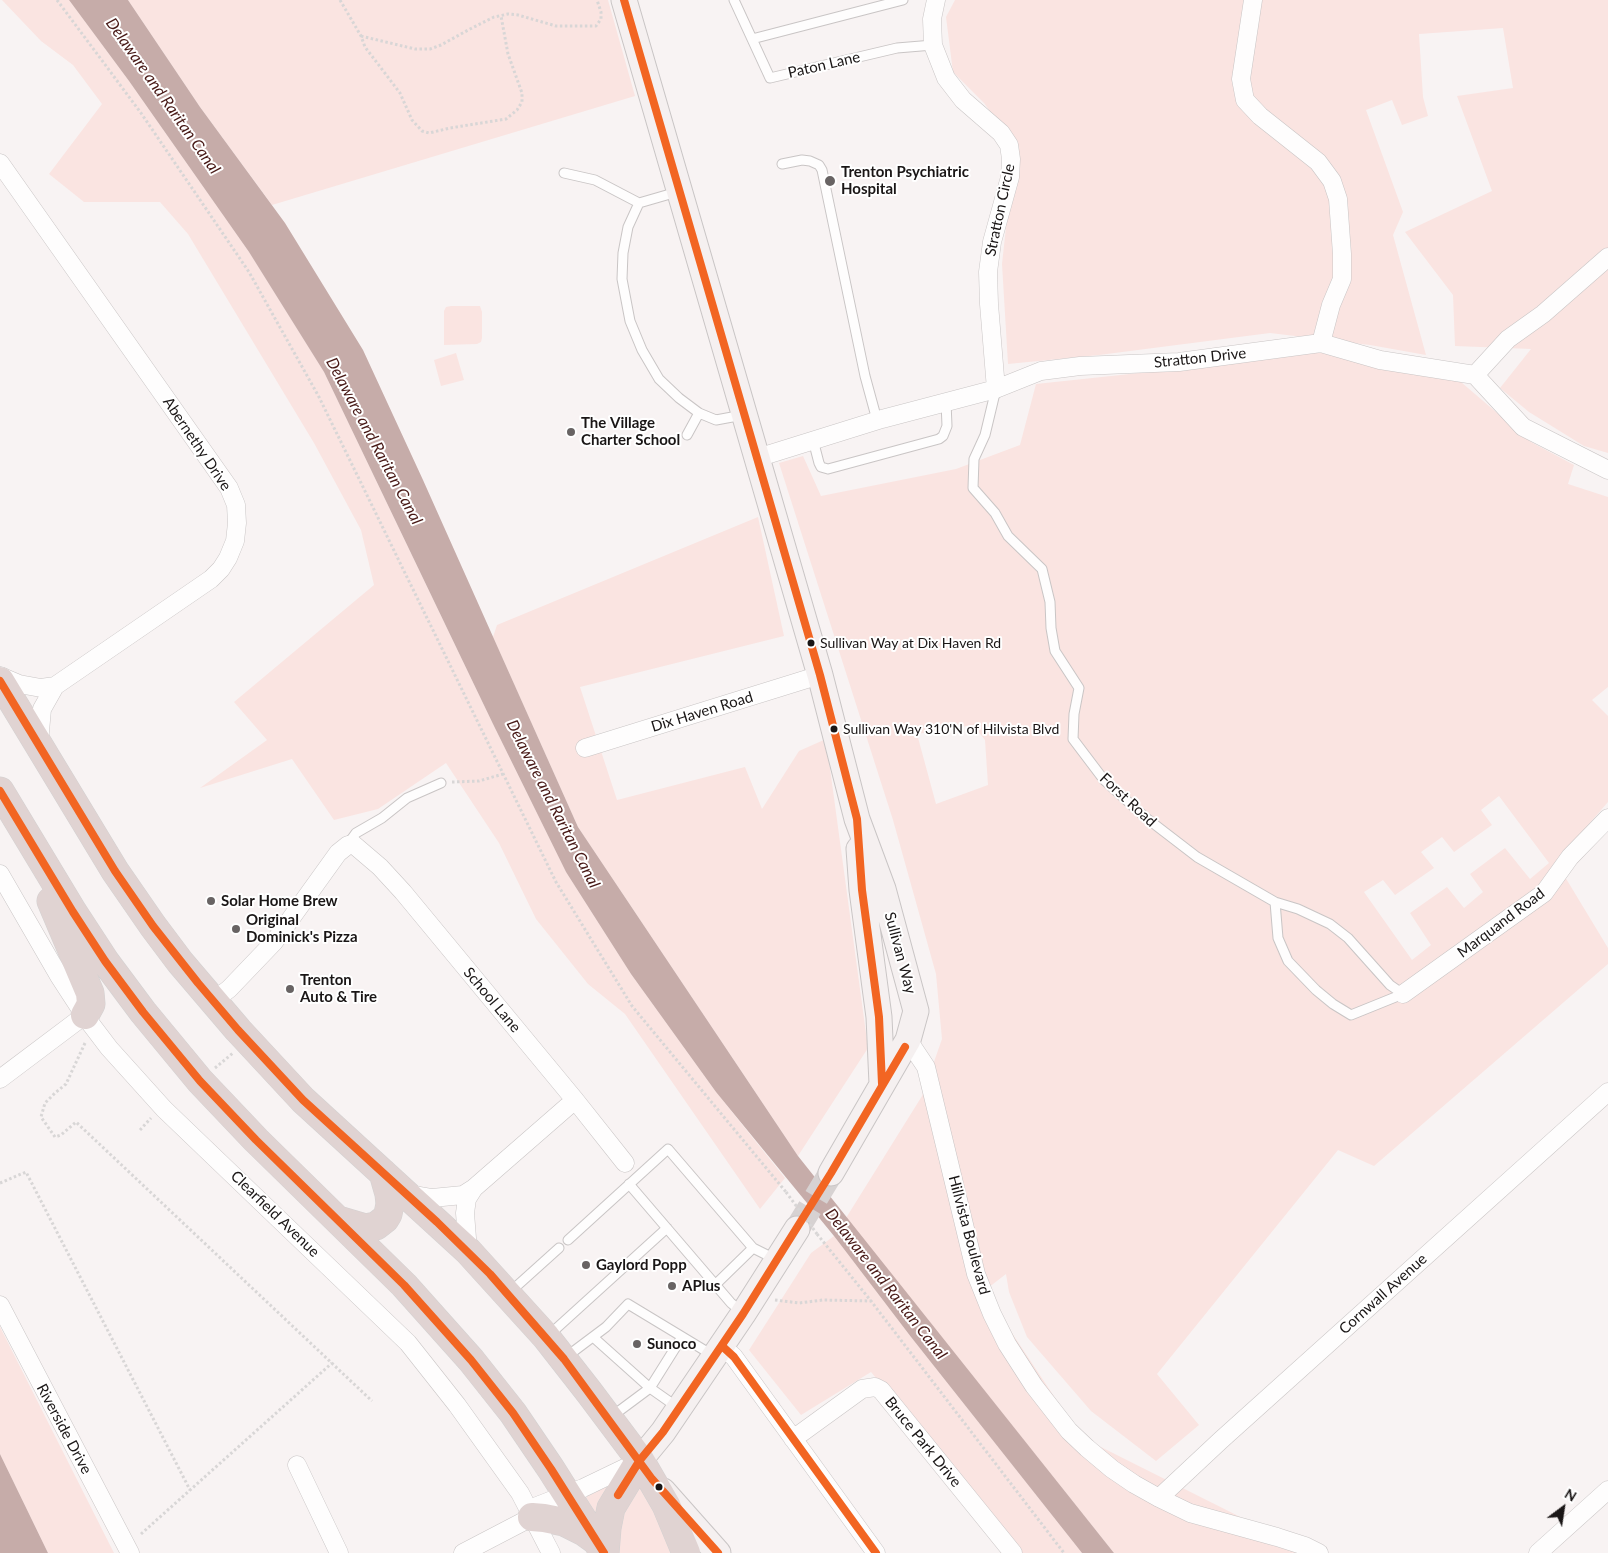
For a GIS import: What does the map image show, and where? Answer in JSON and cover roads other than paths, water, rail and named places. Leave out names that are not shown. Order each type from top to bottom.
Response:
[{"type":"highway","points":[[0,681],[115,871],[153,926],[213,1001],[303,1100],[468,1252],[546,1337],[646,1470],[672,1519],[686,1553]]},
{"type":"highway","points":[[0,791],[105,960],[143,1012],[200,1081],[256,1140],[404,1285],[471,1360],[513,1413],[568,1494],[602,1549]]},
{"type":"highway","points":[[34,847],[52,904],[90,992],[92,1004],[85,1028]]},
{"type":"highway","points":[[338,1220],[365,1228],[376,1226],[385,1219],[390,1204],[384,1173]]},
{"type":"highway","points":[[602,1549],[611,1508],[646,1470]]},
{"type":"highway","points":[[532,1517],[564,1522],[584,1532],[602,1549]]},
{"type":"main road","name":"Sullivan Way","points":[[624,0],[820,675],[858,819],[883,889],[916,1012],[908,1040],[831,1173]]},
{"type":"main road","name":"Sullivan Way","points":[[858,819],[862,890],[878,1016],[882,1084]]},
{"type":"main road","points":[[867,926],[884,970],[897,1016],[908,1040]]},
{"type":"main road","points":[[718,1553],[646,1470],[655,1443],[743,1314],[777,1260],[807,1232]]},
{"type":"street","name":"Stratton Circle","points":[[936,0],[932,19],[933,45],[946,78],[963,100],[1002,133],[1009,145],[1011,159],[1010,177],[992,242],[988,272],[988,304],[996,389]]},
{"type":"street","points":[[1253,0],[1241,79],[1245,100],[1260,116],[1318,162],[1332,182],[1338,199],[1342,279],[1331,305],[1321,343]]},
{"type":"street","name":"Abernethy Drive","points":[[0,163],[229,488],[236,505],[235,541],[221,569],[211,579],[55,686],[47,697],[42,709],[39,743]]},
{"type":"street","points":[[1608,257],[1543,314],[1508,339],[1475,375],[1523,427],[1608,470]]},
{"type":"street","name":"Stratton Drive","points":[[757,458],[877,420],[996,389],[1040,371],[1080,366],[1179,362],[1321,343],[1380,360],[1475,375]]},
{"type":"street","name":"Dix Haven Road","points":[[585,748],[820,675]]},
{"type":"street","points":[[0,676],[19,684],[41,688],[55,686]]},
{"type":"street","name":"Marquand Road","points":[[1403,994],[1544,893],[1570,858],[1608,818]]},
{"type":"street","points":[[213,1001],[229,989],[274,942],[338,853],[350,844]]},
{"type":"street","name":"School Lane","points":[[350,844],[380,867],[403,892],[625,1163]]},
{"type":"street","name":"Clearfield Avenue","points":[[0,874],[59,976],[85,1028],[164,1109],[408,1343],[452,1398],[520,1493],[551,1553]]},
{"type":"street","points":[[0,1079],[85,1028]]},
{"type":"street","name":"Hillvista Boulevard","points":[[908,1040],[926,1067],[976,1274],[992,1314],[1034,1386],[1069,1431],[1112,1469],[1159,1498],[1190,1513],[1277,1537],[1305,1546],[1318,1553]]},
{"type":"street","name":"Cornwall Avenue","points":[[1159,1498],[1608,1092]]},
{"type":"street","points":[[404,1192],[432,1198],[463,1195],[474,1188],[575,1100]]},
{"type":"street","points":[[468,1252],[465,1213],[467,1199],[474,1188]]},
{"type":"street","name":"Riverside Drive","points":[[0,1305],[130,1553]]},
{"type":"street","points":[[718,1351],[734,1357],[876,1553]]},
{"type":"street","name":"Bruce Park Drive","points":[[793,1439],[862,1389],[875,1387],[881,1390],[1013,1553]]},
{"type":"street","points":[[297,1465],[339,1553]]},
{"type":"street","points":[[462,1553],[532,1517],[537,1506],[568,1494],[646,1470]]},
{"type":"street","points":[[1538,1553],[1608,1490]]},
{"type":"lane","name":"Paton Lane","points":[[734,0],[770,78],[897,48],[933,45]]},
{"type":"lane","points":[[752,39],[903,0]]},
{"type":"lane","points":[[782,164],[802,160],[810,161],[819,165],[822,170],[865,376],[877,420]]},
{"type":"lane","points":[[564,173],[595,180],[638,203],[680,191]]},
{"type":"lane","points":[[638,203],[628,227],[623,253],[622,279],[630,320],[642,350],[659,379],[679,398],[699,413],[716,420],[744,415]]},
{"type":"lane","name":"Forst Road","points":[[996,389],[984,435],[974,458],[973,488],[995,513],[1008,536],[1042,569],[1050,602],[1051,628],[1055,651],[1079,688],[1074,714],[1074,738],[1104,780],[1145,817],[1197,857],[1276,902],[1298,909],[1330,924],[1348,938],[1390,986],[1403,994]]},
{"type":"lane","points":[[813,440],[821,467],[828,469],[939,439],[943,436],[947,426],[946,402]]},
{"type":"lane","points":[[687,435],[699,413]]},
{"type":"lane","points":[[350,844],[356,833],[382,818],[408,798],[441,783]]},
{"type":"lane","points":[[1276,902],[1278,938],[1288,961],[1316,990],[1333,1004],[1351,1015],[1403,994]]},
{"type":"lane","points":[[568,1240],[668,1149],[754,1248],[777,1260]]},
{"type":"lane","points":[[628,1184],[715,1285],[743,1314]]},
{"type":"lane","points":[[546,1337],[667,1228]]},
{"type":"lane","points":[[508,1294],[559,1248]]},
{"type":"lane","points":[[715,1285],[754,1248]]},
{"type":"lane","points":[[564,1359],[606,1326],[628,1304],[682,1337],[718,1351]]},
{"type":"lane","points":[[593,1337],[650,1388],[679,1408]]},
{"type":"lane","points":[[609,1419],[650,1388],[682,1337]]},
{"type":"water","name":"Delaware and Raritan Canal","points":[[69,0],[128,0],[200,107],[285,223],[363,350],[578,827],[798,1156],[1114,1553],[1082,1553],[911,1337],[834,1236],[716,1092],[631,974],[566,872],[324,372],[249,252],[129,81]]},
{"type":"water","points":[[0,1454],[48,1553],[0,1553]]},
{"type":"tunnel","points":[[797,1229],[831,1173]]},
{"type":"place","name":"Trenton Psychiatric Hospital","points":[[830,181]]},
{"type":"place","name":"The Village Charter School","points":[[571,432]]},
{"type":"place","name":"Sullivan Way at Dix Haven Rd","points":[[811,643]]},
{"type":"place","name":"Sullivan Way 310'N of Hilvista Blvd","points":[[834,729]]},
{"type":"place","name":"Solar Home Brew","points":[[211,901]]},
{"type":"place","name":"Original Dominick's Pizza","points":[[236,929]]},
{"type":"place","name":"Trenton Auto & Tire","points":[[290,989]]},
{"type":"place","name":"Gaylord Popp","points":[[586,1265]]},
{"type":"place","name":"APlus","points":[[672,1286]]},
{"type":"place","name":"Sunoco","points":[[637,1344]]}]
